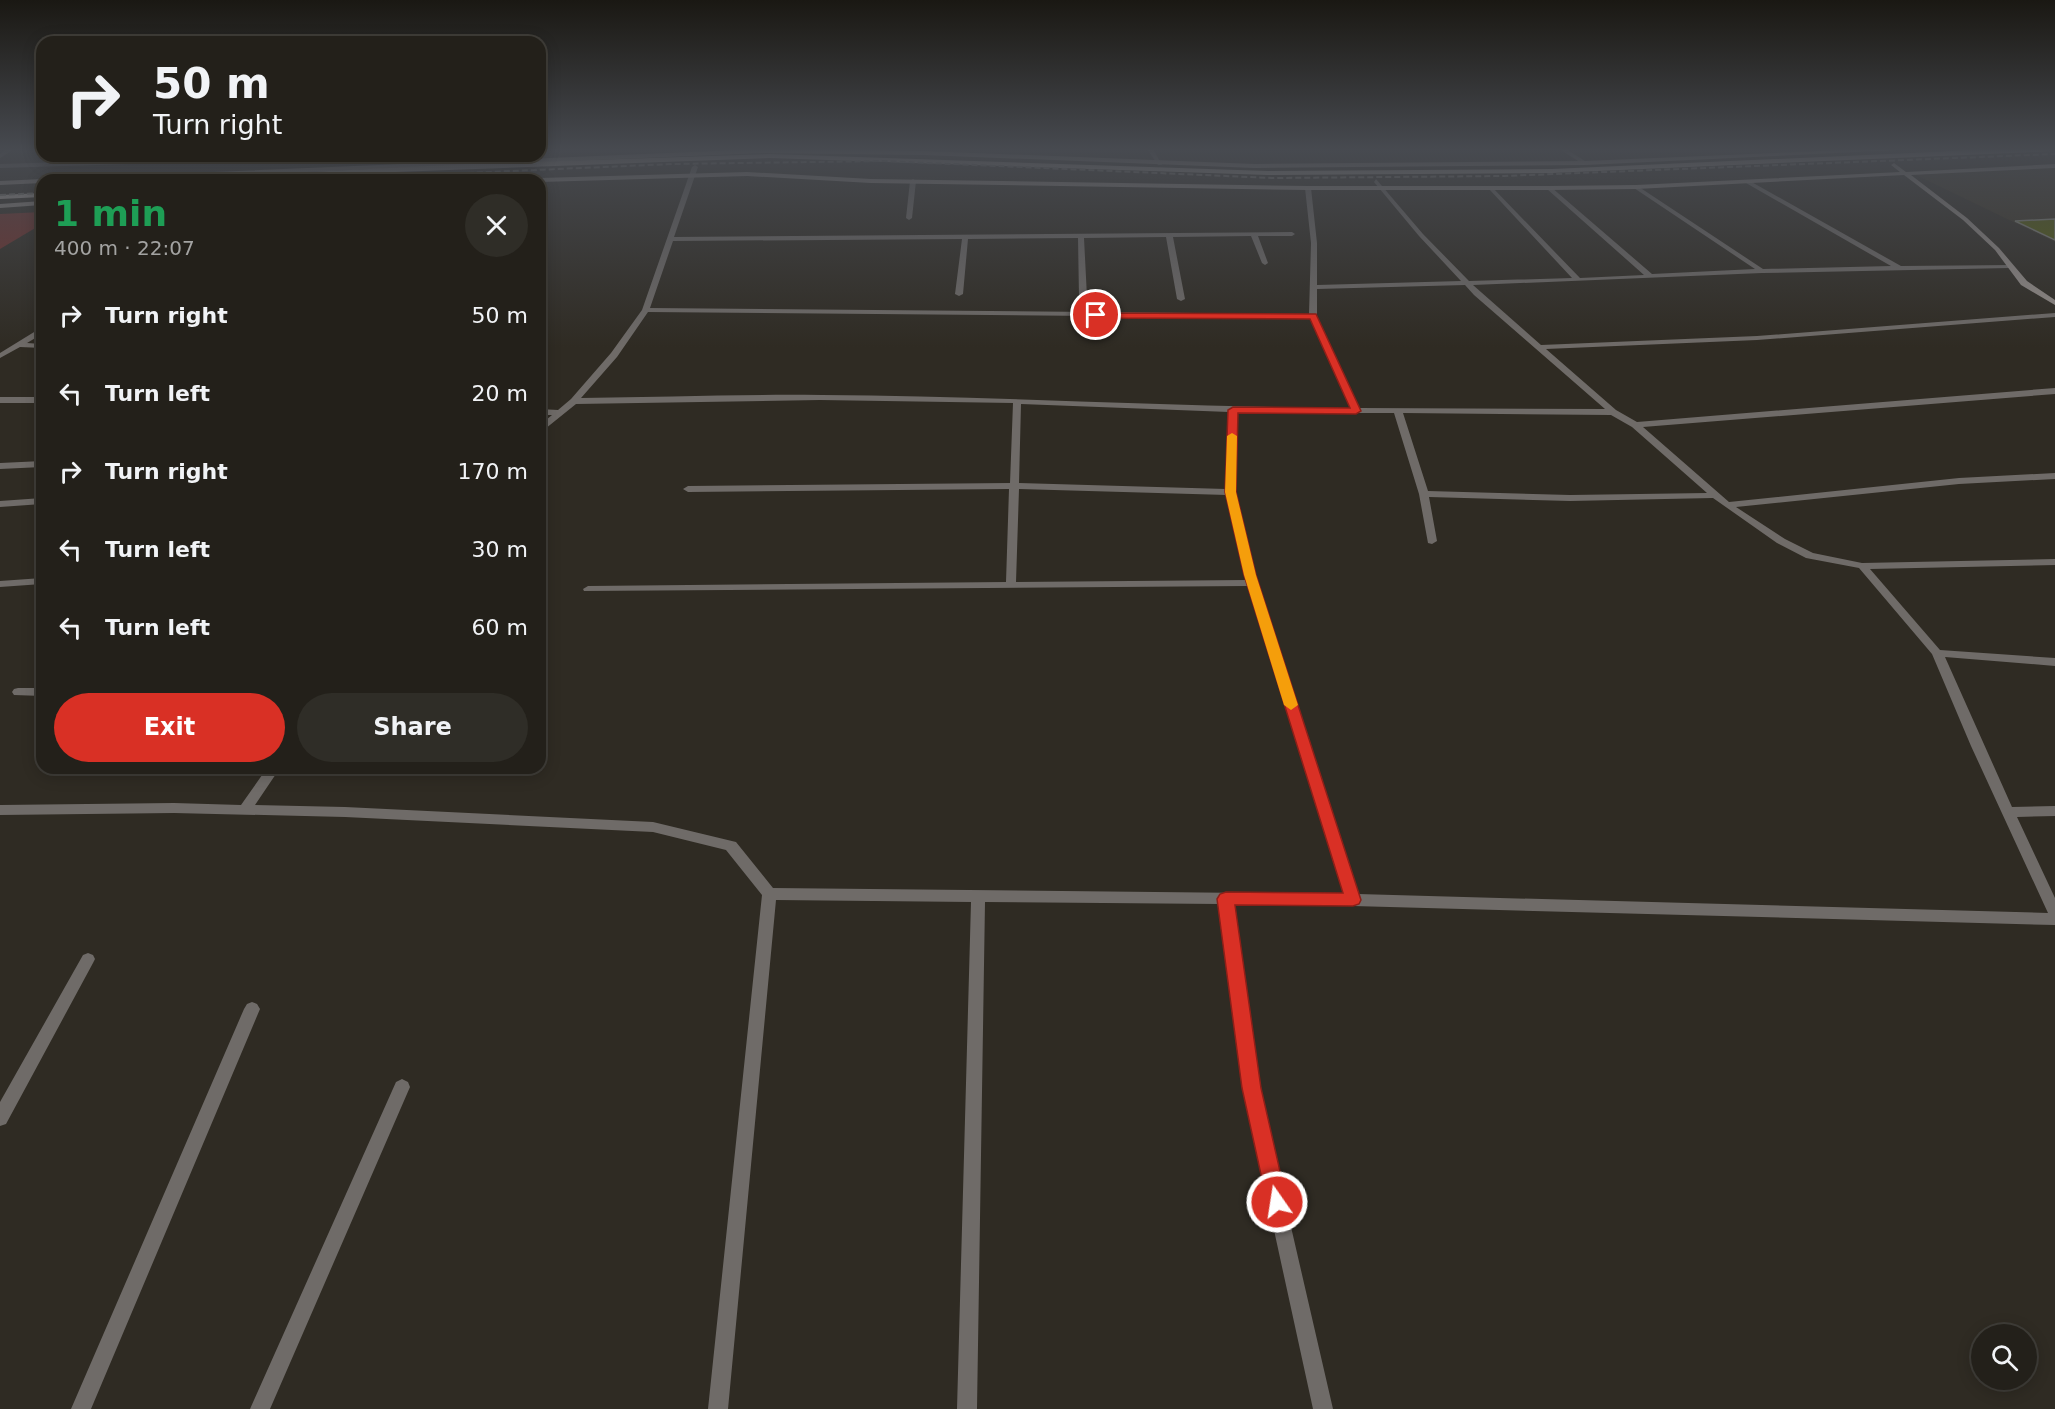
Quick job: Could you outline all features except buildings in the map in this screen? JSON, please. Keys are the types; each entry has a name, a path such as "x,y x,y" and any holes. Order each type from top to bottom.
{"street":[{"path":"546,425 574,401 614,355 646,310 678,215"},
{"path":"1311,215 1314,243 1313,316 1356,411"},
{"path":"1403,215 1467,283 1613,412 1635,425 1727,505 1781,541 1809,556 1862,567 2055,562"},
{"path":"1516,215 1578,280"},
{"path":"1580,215 1650,276"},
{"path":"1678,215 1762,271"},
{"path":"1805,215 1900,269"},
{"path":"1959,215 1997,249 2025,283 2055,303"},
{"path":"670,239 1292,234"},
{"path":"1169,235 1180,299"},
{"path":"1254,235 1265,263"},
{"path":"1081,236 1083,297"},
{"path":"960,294 965,237"},
{"path":"1314,287 1578,280 1762,271 2009,266"},
{"path":"646,310 1313,316"},
{"path":"1539,347 1757,338 2055,315"},
{"path":"0,356 36,335"},
{"path":"19,345 36,346"},
{"path":"1635,425 2055,391"},
{"path":"574,401 819,397 1017,401 1233,410 1613,412"},
{"path":"0,400 36,400"},
{"path":"1011,584 1017,401"},
{"path":"1233,410 1231,492 1252,583 1353,900"},
{"path":"1398,411 1424,494 1432,540"},
{"path":"546,412 560,412"},
{"path":"0,466 36,464"},
{"path":"1727,505 1959,481 2055,476"},
{"path":"688,489 1015,486 1231,492"},
{"path":"1424,494 1497,499 1717,495"},
{"path":"0,504 36,501"},
{"path":"1862,567 1937,653 2055,913"},
{"path":"0,584 36,581"},
{"path":"588,589 1252,583"},
{"path":"1937,653 2055,662"},
{"path":"18,692 36,692"},
{"path":"244,811 270,774"},
{"path":"0,810 174,808 393,814 653,827 731,846 769,894 718,1409"},
{"path":"2008,812 2055,811"},
{"path":"769,894 1353,900 2055,919"},
{"path":"967,1409 978,896"},
{"path":"1226,899 1251,1088 1323,1409"},
{"path":"0,1118 88,959"},
{"path":"81,1409 252,1009"},
{"path":"260,1409 402,1087"}],"shaded area":[{"path":"0,215 36,215 36,228 0,249"},
{"path":"1998,215 2055,215 2055,242"}],"slow traffic":[{"path":"1232,436 1231,492 1250,575 1291,705"}],"route":[{"path":"1096,315 1313,316 1356,411 1233,410 1231,492 1250,575 1353,900 1226,899 1251,1088 1277,1202"}]}
